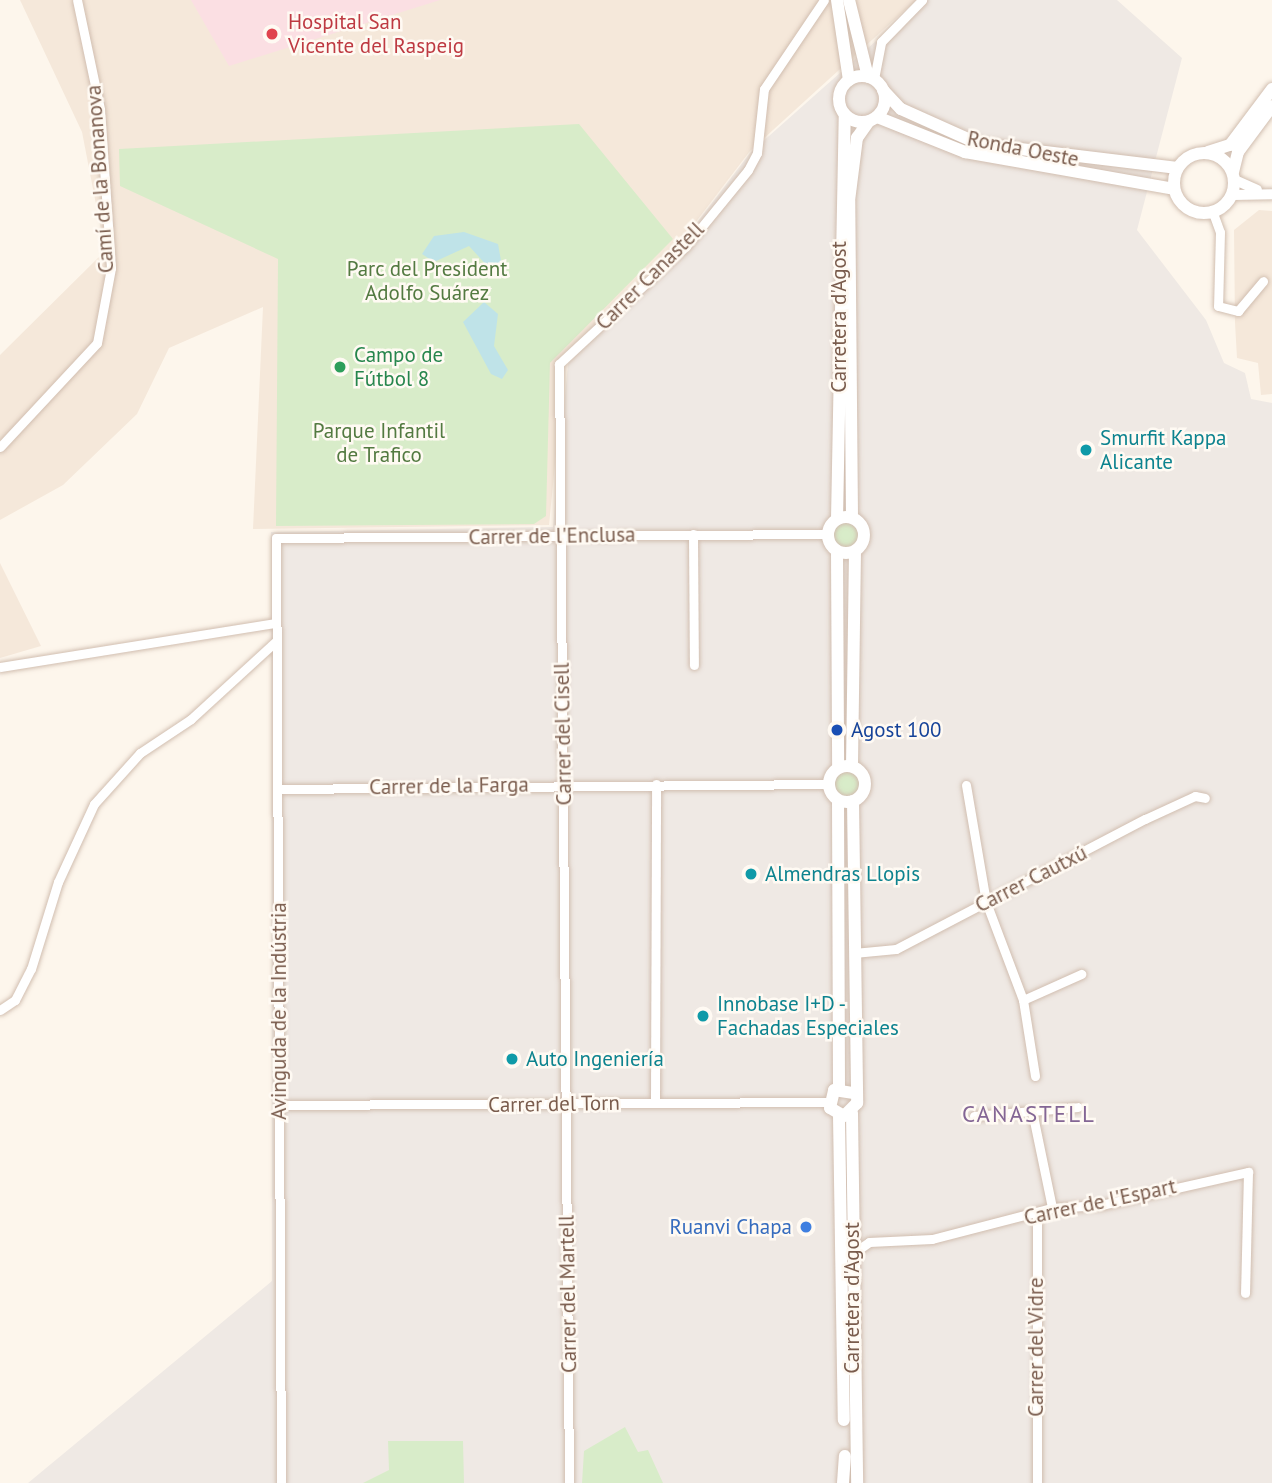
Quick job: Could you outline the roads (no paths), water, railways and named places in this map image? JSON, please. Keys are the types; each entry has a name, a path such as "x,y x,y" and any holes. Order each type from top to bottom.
{"main road":[{"path":"837,0 849,80 839,96 845,115 872,119 883,90 871,78 849,0"},
{"path":"849,80 871,78"},
{"path":"1272,89 1230,145 1195,154 1178,168 1174,189 1187,208 1213,213 1233,195 1238,152 1272,106"},
{"name":"Ronda Oeste","path":"883,90 901,109 979,144 1178,168"},
{"name":"Carretera d'Agost","path":"837,519 845,115"},
{"name":"Ronda Oeste","path":"872,119 965,152 1174,189"},
{"name":"Carretera d'Agost","path":"852,517 849,201 857,138 872,119"},
{"path":"1208,152 1234,176"},
{"path":"852,517 865,537 855,551 852,766 865,784 853,801 854,1093 846,1114 828,1102 839,1088 838,800 828,784 838,768 843,731 837,551 828,534 837,519 852,517"},
{"path":"837,551 855,551"},
{"path":"838,768 852,766"},
{"path":"838,800 853,801"},
{"path":"839,1088 854,1093"},
{"name":"Carretera d'Agost","path":"846,1114 852,1228 857,1483"},
{"name":"Carretera d'Agost","path":"843,1483 846,1114"}],"street":[{"name":"Camí de la Bonanova","path":"0,447 97,343 111,268 100,109 77,0"},
{"name":"Carrer Canastell","path":"559,364 686,246 748,170 757,153 764,89 824,0"},
{"path":"871,78 881,42 922,0"},
{"path":"1234,176 1267,193"},
{"path":"1233,195 1267,193"},
{"path":"1213,213 1220,232 1218,306 1237,311 1263,281"},
{"name":"Carrer del Cisell","path":"559,364 565,784 565,1104"},
{"path":"694,534 694,665"},
{"name":"Carrer de l'Enclusa","path":"276,538 828,534"},
{"name":"Avinguda de la Indústria","path":"276,538 274,623 279,789 281,1483"},
{"path":"0,667 274,623"},
{"path":"0,1010 15,1000 31,969 58,882 94,804 140,753 191,719 276,641"},
{"path":"655,1102 656,783"},
{"name":"Carrer de la Farga","path":"279,789 656,783 828,784"},
{"path":"966,785 986,902 1023,1000 1035,1076"},
{"name":"Carrer Cautxú","path":"853,953 896,948 1145,820 1195,796 1205,798"},
{"path":"1023,1000 1081,974"},
{"name":"Carrer del Torn","path":"279,1105 828,1102"},
{"name":"Carrer del Martell","path":"565,1104 569,1483"},
{"path":"974,1116 1078,1107"},
{"path":"1031,1111 1052,1208"},
{"name":"Carrer de l'Espart","path":"869,1242 932,1240 1052,1208 1101,1205 1248,1172 1245,1293"},
{"name":"Carrer del Vidre","path":"1037,1212 1037,1483"},
{"path":"852,1228 869,1242 852,1254"}],"water":[{"path":"464,232 498,244 502,266 490,269 469,246 434,262 422,254 434,236"},
{"path":"484,302 498,314 494,346 508,370 502,379 491,374 463,322"}],"place":[{"name":"Hospital San Vicente del Raspeig","path":"272,34"},
{"name":"Campo de Fútbol 8","path":"340,367"},
{"name":"Smurfit Kappa Alicante","path":"1086,450"},
{"name":"Agost 100","path":"837,730"},
{"name":"Almendras Llopis","path":"751,874"},
{"name":"Innobase I+D - Fachadas Especiales","path":"703,1016"},
{"name":"Auto Ingeniería","path":"512,1059"},
{"name":"Ruanvi Chapa","path":"806,1227"}],"district":[{"name":"CANASTELL","path":"1029,1114"}],"park label":[{"name":"Parc del President Adolfo Suárez","path":"427,281"},
{"name":"Parque Infantil de Trafico","path":"379,443"}]}
